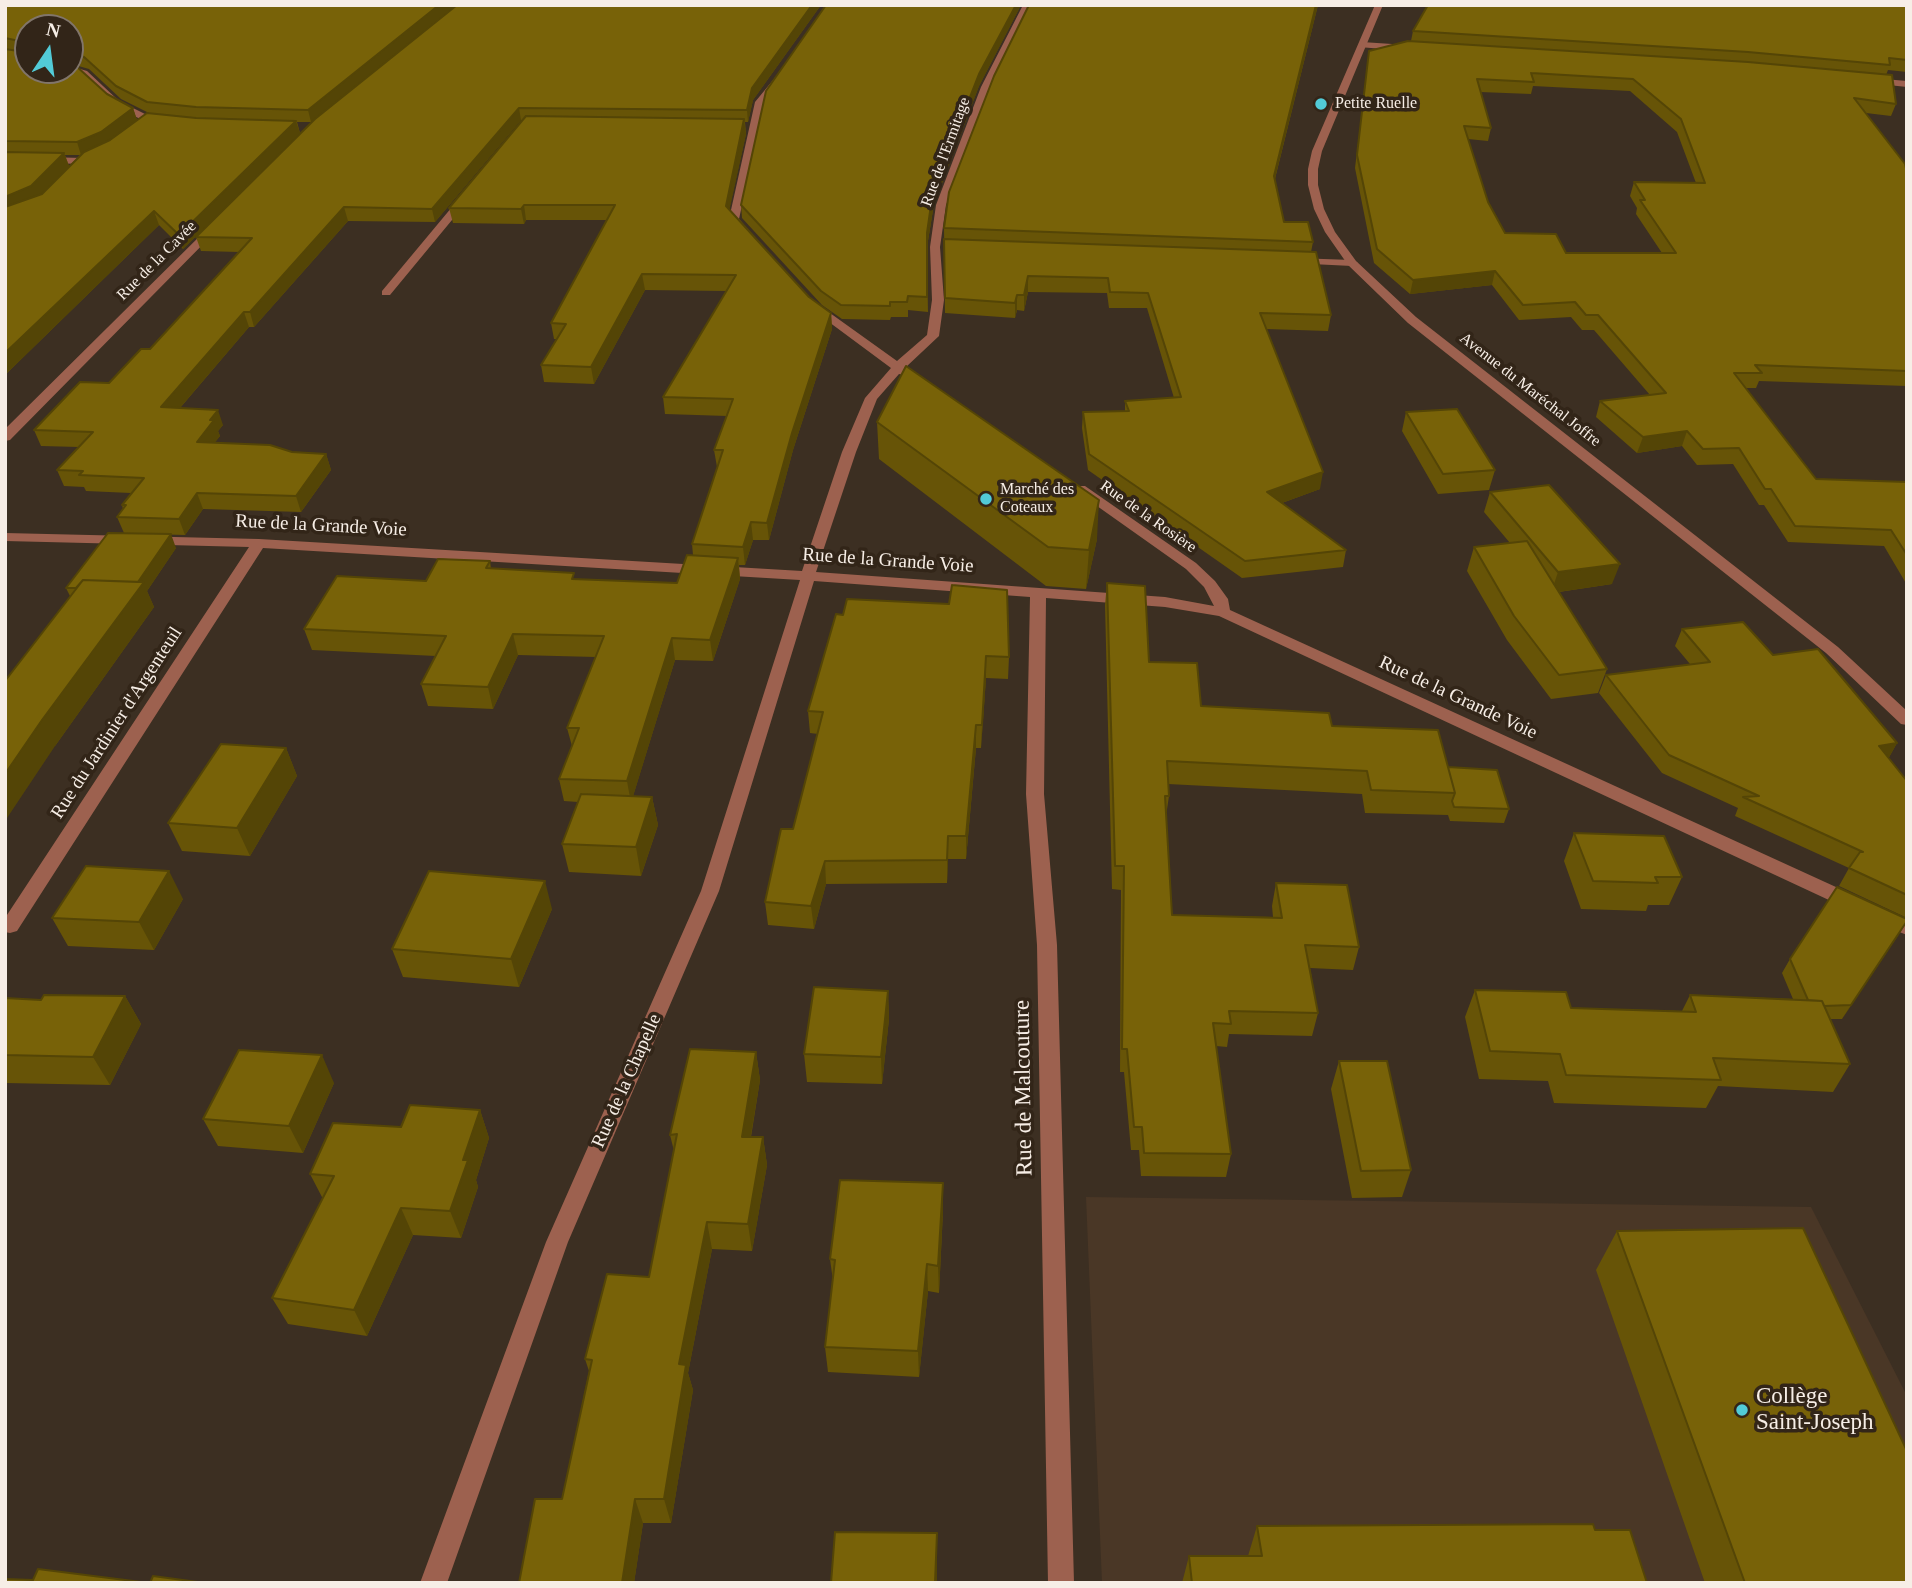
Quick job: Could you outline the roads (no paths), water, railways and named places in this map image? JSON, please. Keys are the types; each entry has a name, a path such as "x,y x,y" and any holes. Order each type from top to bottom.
{"street":[{"name":"Rue de l'Ermitage","path":"808,576 849,452 871,398 897,368 933,336 938,300 941,205 986,87 1027,5"},
{"name":"Avenue du Maréchal Joffre","path":"1379,5 1317,152 1313,169 1313,185 1319,209 1330,232 1352,263 1412,320 1832,650 1907,720"},
{"path":"1362,45 1411,48"},
{"path":"752,239 734,219 760,102 783,70"},
{"path":"84,73 116,103 145,122 174,122"},
{"path":"1866,80 1907,84"},
{"path":"739,128 754,128"},
{"path":"5,159 87,159 75,170"},
{"path":"386,293 474,187"},
{"name":"Rue de la Cavée","path":"5,437 227,216"},
{"path":"1283,260 1352,263"},
{"path":"807,299 816,309 897,368 917,379"},
{"name":"Rue de la Rosière","path":"1069,482 1191,566 1210,584 1220,599 1223,612"},
{"name":"Rue de la Grande Voie","path":"5,537 259,542 808,576 1165,602 1223,612 1907,928"},
{"name":"Rue du Jardinier d'Argenteuil","path":"10,926 259,542"},
{"name":"Rue de la Chapelle","path":"433,1583 557,1242 710,891 808,576"},
{"name":"Rue de Malcouture","path":"1038,594 1035,794 1047,945 1061,1583"}],"place":[{"name":"Petite Ruelle","path":"1321,104"},
{"name":"Marché des Coteaux","path":"986,499"},
{"name":"Collège Saint-Joseph","path":"1742,1410"}]}
